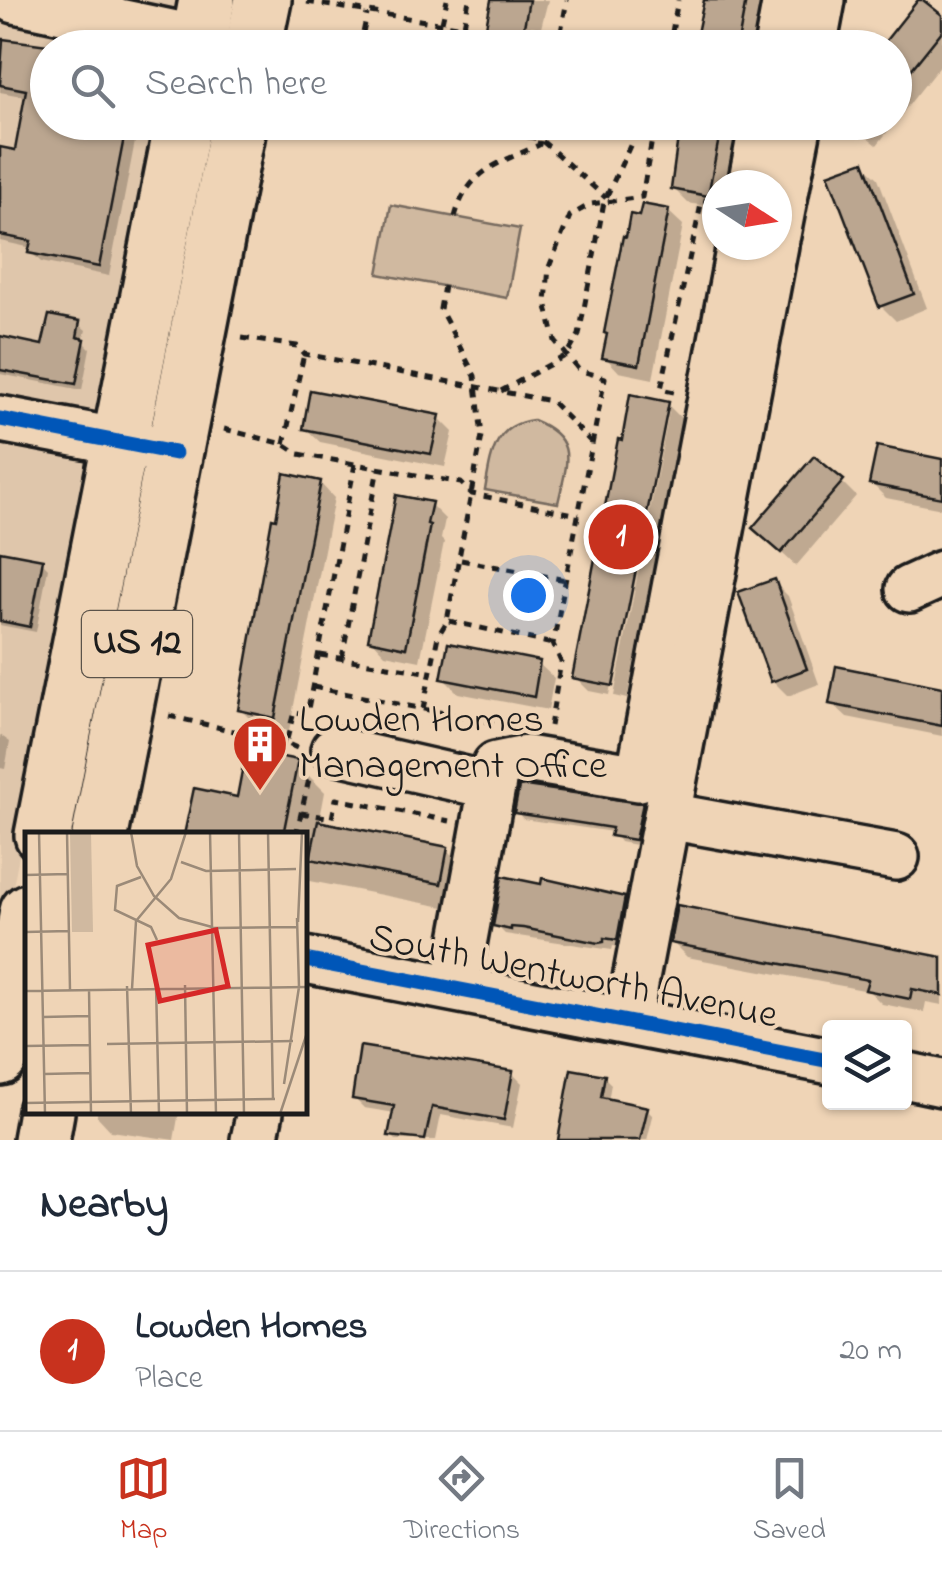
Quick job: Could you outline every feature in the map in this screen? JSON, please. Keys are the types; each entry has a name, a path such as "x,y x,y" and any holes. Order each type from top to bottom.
{"main road":[{"path":"266,30 285,1"},
{"name":"US 12","path":"44,832 179,140"},
{"name":"US 12","path":"101,832 236,140"},
{"path":"0,1056 25,925"},
{"path":"41,1140 45,1115"}],"street":[{"path":"15,0 201,29"},
{"path":"781,30 786,0"},
{"path":"816,30 822,0"},
{"path":"754,170 760,140"},
{"path":"789,170 795,140"},
{"path":"456,988 496,765 526,759 639,778 737,260"},
{"path":"628,1021 772,260"},
{"path":"0,419 175,452"},
{"path":"317,756 488,807"},
{"path":"668,816 896,857"},
{"path":"0,901 25,908"},
{"name":"South Wentworth Avenue","path":"308,961 822,1059"},
{"path":"912,1077 942,1083"},
{"path":"254,1140 259,1115"}],"path":[{"path":"442,22 447,0"},
{"path":"464,26 469,0"},
{"path":"561,30 568,0"},
{"path":"672,30 678,0"},
{"path":"285,1 485,30"},
{"path":"363,30 366,14"},
{"path":"455,217 466,186 494,166 539,145 540,140"},
{"path":"541,140 605,200"},
{"path":"501,391 567,355 579,335 605,200 633,140"},
{"path":"548,734 561,662 554,644 605,378 578,370 556,341 546,302 549,267 570,216 605,200 642,197 652,140"},
{"path":"676,392 662,389 702,200"},
{"path":"422,709 438,636 448,621 482,436 475,376 440,308 444,286"},
{"path":"242,338 297,346 304,354 551,400 593,444"},
{"path":"284,444 304,354"},
{"path":"224,430 284,444 299,454 461,483 472,494 579,515"},
{"path":"286,742 294,712 307,714 355,464"},
{"path":"342,658 378,468"},
{"path":"460,559 566,580"},
{"path":"448,621 554,644"},
{"path":"319,654 430,673"},
{"path":"312,688 500,724"},
{"path":"169,716 286,742 317,756 297,832"},
{"path":"301,813 332,818 336,799 488,807"}],"shaded area":[{"path":"7,0 186,0 180,30 30,30 30,140 159,140 0,953 0,33"},
{"path":"391,205 520,229 507,298 378,274"},
{"path":"533,420 558,435 566,453 558,503 485,490 492,454 502,435 509,428"}],"building":[{"path":"491,0 529,0 523,30 485,30"},
{"path":"704,0 746,0 740,30 698,30"},
{"path":"918,0 942,15 942,31 912,68 912,30 894,30"},
{"path":"3,39 30,43 30,140 124,140 99,267 28,253 31,241 0,235 0,147 15,150 26,90 0,85"},
{"path":"678,140 719,140 713,170 702,170 702,195 671,189"},
{"path":"864,161 914,294 879,307 828,174"},
{"path":"642,204 669,209 639,365 602,358 623,236 626,237 630,214 639,216"},
{"path":"49,315 80,321 77,337 85,339 76,384 0,370 0,336 42,345"},
{"path":"310,390 440,415 431,454 303,429"},
{"path":"630,394 669,402 613,686 572,678"},
{"path":"877,446 942,459 942,498 869,484"},
{"path":"814,456 844,480 781,553 752,528"},
{"path":"284,473 321,481 275,718 238,710 272,518 276,519"},
{"path":"396,495 432,502 406,648 368,640"},
{"path":"0,551 43,559 30,627 0,621"},
{"path":"775,579 807,669 771,682 738,592"},
{"path":"448,643 540,661 534,697 441,679"},
{"path":"836,666 942,687 942,726 829,704"},
{"name":"Lowden Homes Management Office","path":"246,750 298,760 284,832 185,832 194,788 237,797"},
{"path":"519,787 643,803 635,840 610,836 612,828 514,813"},
{"path":"318,821 448,847 441,884 310,859"},
{"path":"502,876 541,884 542,878 625,897 617,940 604,938 604,942 598,943 493,926"},
{"path":"677,905 942,957 942,995 912,989 910,999 865,990 868,980 670,943"},
{"path":"360,1046 513,1071 504,1120 432,1107 425,1140 388,1136 394,1106 352,1099"},
{"path":"571,1069 605,1075 601,1097 648,1107 640,1140 558,1140"}],"cycle path":[{"path":"0,419 175,453"},
{"path":"308,961 822,1059"}],"place":[{"name":"Lowden Homes","path":"621,537"},
{"name":"Lowden Homes Management Office","path":"260,793"}]}
